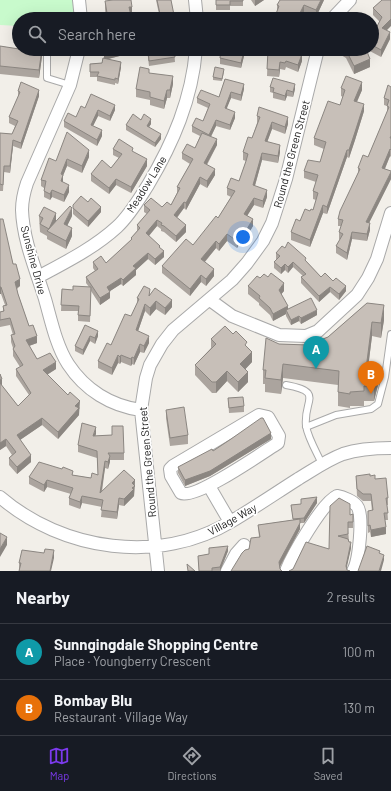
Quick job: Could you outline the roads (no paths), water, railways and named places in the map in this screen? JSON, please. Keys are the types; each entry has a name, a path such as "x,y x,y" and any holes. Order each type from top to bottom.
{"street":[{"path":"79,0 80,12"},
{"path":"195,0 196,12"},
{"path":"339,12 350,0"},
{"name":"Sunshine Drive","path":"77,56 70,85 27,183 23,198 22,210 26,233 60,349 69,365 87,386 98,396 126,408 141,410"},
{"name":"Meadow Lane","path":"38,277 96,244 118,226 137,202 169,147 184,114 196,56"},
{"name":"Round the Green Street","path":"158,571 141,410 146,378 150,366 162,344 185,319 210,300 247,263 263,241 272,223 286,179 316,56"},
{"path":"210,300 232,316 279,334 306,336 318,331 357,295 368,278 377,259 391,213"},
{"path":"259,415 268,417 279,436 278,443 209,486 192,494 184,495 181,493 171,476 170,469 259,415"},
{"name":"Village Way","path":"0,497 39,524 80,540 106,546 155,546 202,535 230,522 322,464 343,454 365,449 391,448"},
{"path":"209,486 230,522"},
{"path":"286,571 294,552 328,504 337,496 355,504 359,510 360,543 353,571"},
{"path":"227,571 236,554 244,545"}],"lane":[{"path":"47,56 47,78 70,85"},
{"path":"306,427 336,415 371,409 378,404 385,377 391,334"},
{"path":"286,385 304,389 308,393 310,398 306,427 322,464"}],"place":[{"name":"Sunngingdale Shopping Centre","path":"316,369"},
{"name":"Bombay Blu","path":"371,394"}]}
